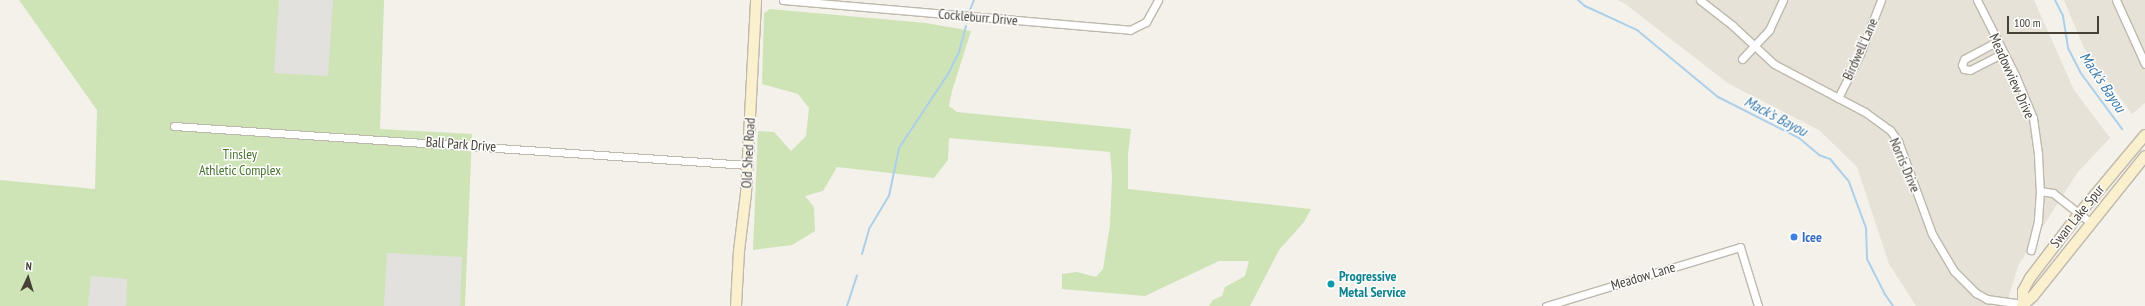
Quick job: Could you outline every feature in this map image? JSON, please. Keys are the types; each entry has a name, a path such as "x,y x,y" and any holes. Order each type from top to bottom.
{"main road":[{"name":"Old Shed Road","path":"736,306 739,251 748,165 756,0"},
{"name":"Swan Lake Spur","path":"2023,305 2023,291 2030,278 2079,214 2145,135"},
{"name":"Swan Lake Spur","path":"2023,305 2034,296 2145,156"}],"street":[{"name":"Cockleburr Drive","path":"782,0 1130,30 1146,22 1158,0"},
{"name":"Norris Drive","path":"1700,0 1732,25 1774,64 1879,120 1898,141 1932,234 1954,271 1976,293 1987,298 2023,305"},
{"path":"1742,59 1769,30 1783,0"},
{"name":"Birdwell Lane","path":"1838,98 1860,54 1881,0"},
{"name":"Meadowview Drive","path":"1977,0 2004,53 2033,118 2038,155 2040,191 2038,221 2032,250"},
{"path":"2116,0 2142,51 2145,64"},
{"path":"1998,41 1964,59 1962,65 1964,69 1970,70 2004,53"},
{"name":"Ball Park Drive","path":"174,126 748,165"},
{"path":"2040,191 2053,193 2091,223"},
{"name":"Meadow Lane","path":"1546,306 1740,247 1758,306"}],"shaded area":[{"path":"279,0 333,0 328,76 274,73"},
{"path":"1617,0 2034,0 2074,90 2110,138 2077,173 2018,266 2006,306 1916,306 1889,264 1857,167 1819,130 1729,84 1624,3"},
{"path":"2064,0 2145,0 2145,103 2132,114 2084,48"},
{"path":"387,253 462,257 460,306 384,306"},
{"path":"91,276 127,279 126,306 88,306"}],"green space":[{"name":"Tinsley Athletic Complex","path":"19,0 384,0 380,129 472,134 465,306 0,306 0,180 95,189 97,110"},
{"path":"770,9 926,23 971,31 952,91 949,106 957,112 1131,129 1128,154 1128,189 1311,209 1304,222 1279,250 1250,306 1209,306 1213,300 1222,296 1225,287 1245,276 1249,261 1219,261 1145,296 1062,289 1062,274 1077,272 1096,277 1103,269 1110,225 1112,177 1110,152 949,138 948,160 934,178 837,167 823,191 805,196 814,207 815,231 792,245 753,250 758,131 774,132 791,151 806,136 809,108 798,94 762,84 764,13"}],"waterway":[{"path":"970,10 974,0"},
{"name":"Mack's Bayou","path":"1578,0 1585,6 1637,30 1718,97 1799,138 1819,155 1830,159 1849,182 1866,228 1867,259 1884,293 1893,306"},
{"name":"Mack's Bayou","path":"2055,0 2063,16 2068,48 2080,72 2122,129"},
{"path":"862,254 869,229 889,196 899,148 948,74 959,52 966,26"},
{"path":"847,306 857,276"}],"place":[{"name":"Icee","path":"1794,237"},
{"name":"Progressive Metal Service","path":"1331,284"}]}
